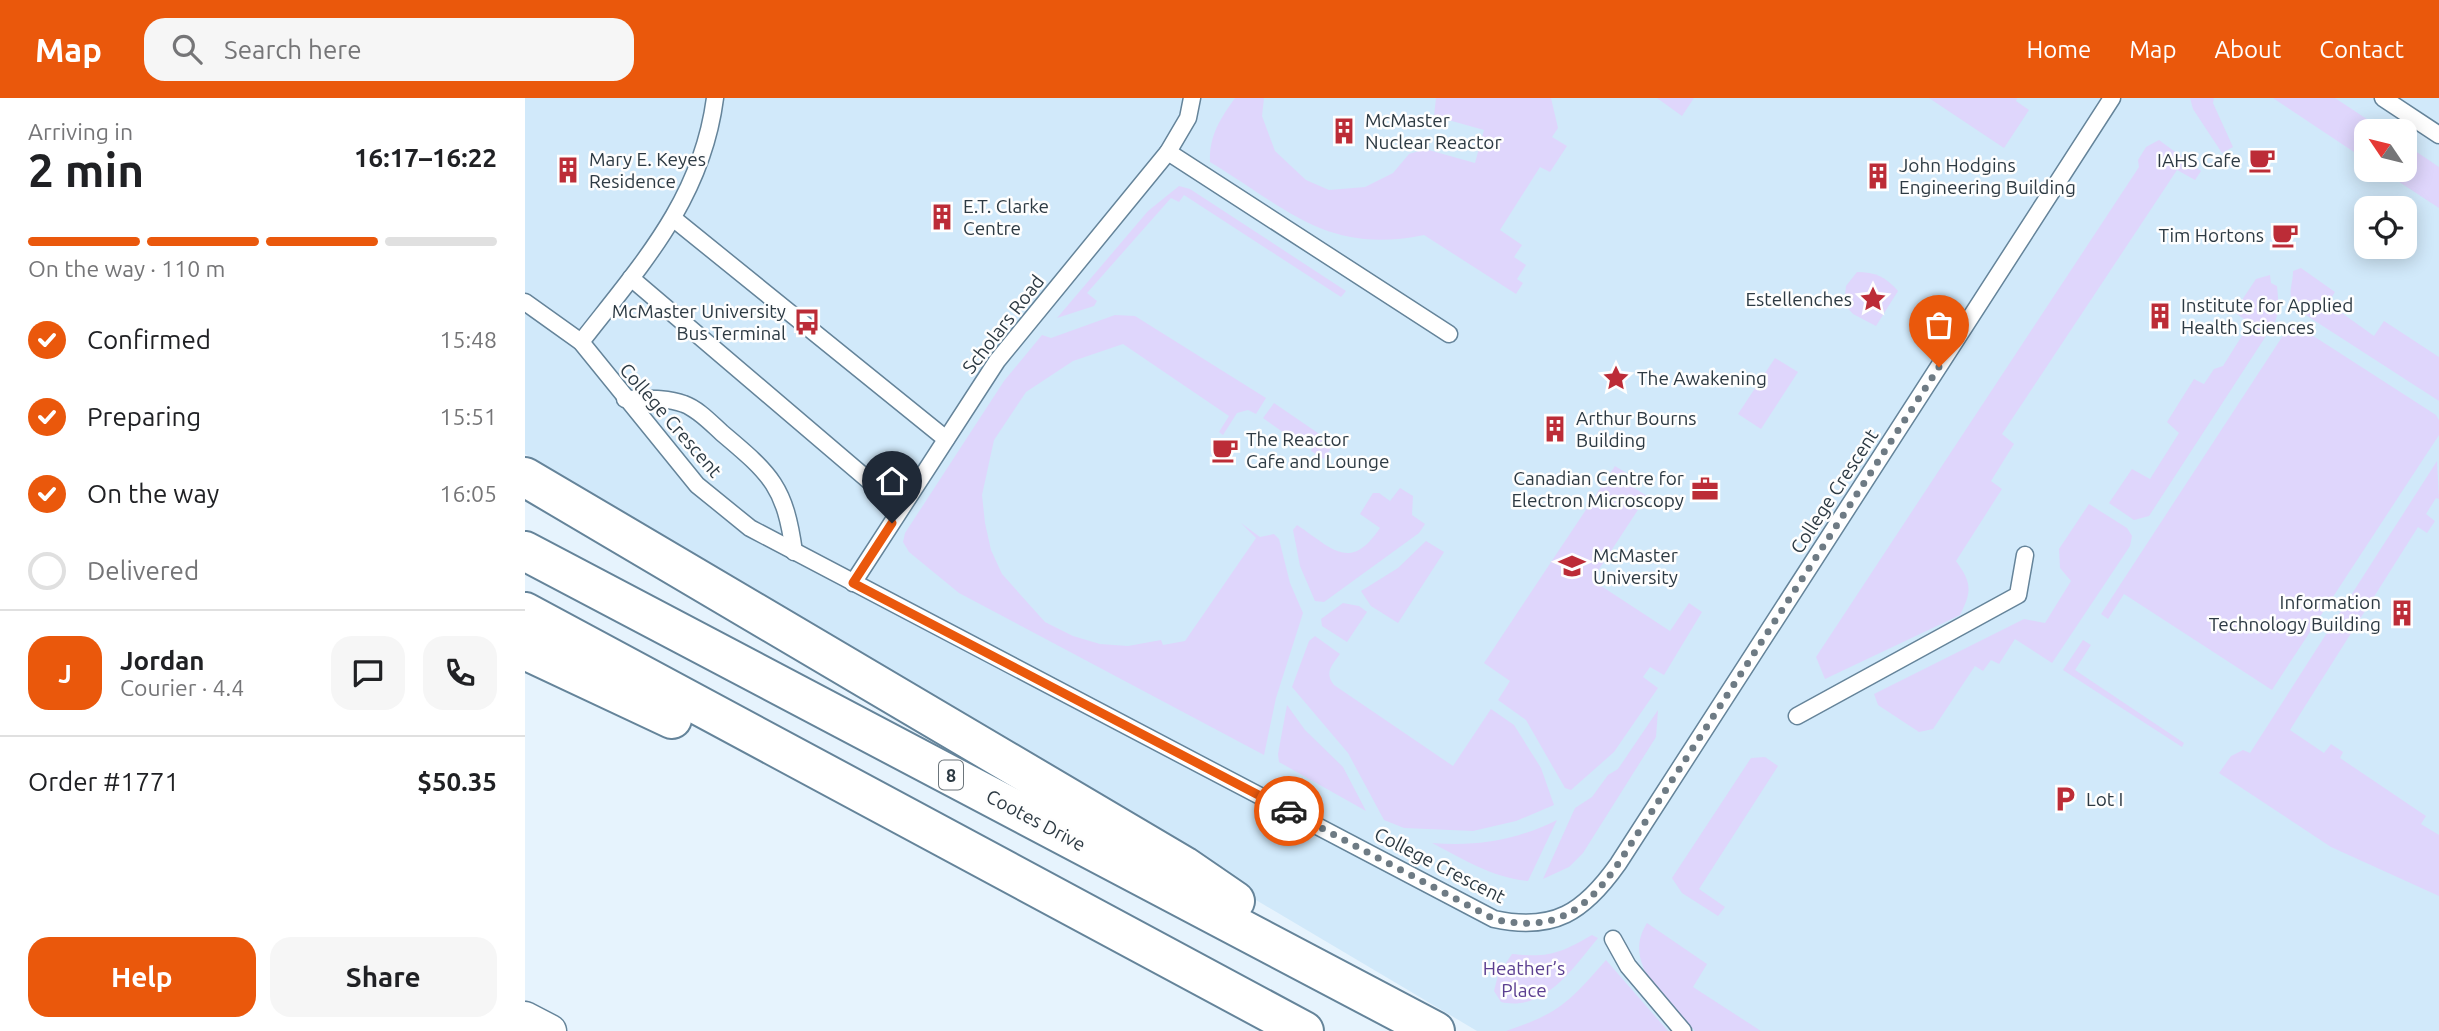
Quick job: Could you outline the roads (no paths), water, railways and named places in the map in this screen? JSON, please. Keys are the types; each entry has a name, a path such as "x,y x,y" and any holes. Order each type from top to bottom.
{"main road":[{"path":"525,477 1184,866 1378,1000"},
{"name":"Cootes Drive","path":"525,551 1434,1031"},
{"path":"525,612 1304,1031"},
{"path":"525,650 1064,903"}],"street":[{"path":"525,1018 549,1031"}],"lane":[{"path":"581,342 674,219 710,136 715,98"},
{"name":"Scholars Road","path":"853,583 1013,340 1168,152 1188,118 1192,98"},
{"name":"College Crescent","path":"525,302 581,342 697,485 750,528 1494,919 1546,924 1581,908 1602,888 2112,98"},
{"path":"2382,98 2439,135"},
{"path":"1168,152 1449,334"},
{"path":"674,219 946,439"},
{"path":"631,278 901,508"},
{"path":"625,398 664,399 684,404 759,464 780,491 790,521 795,552"},
{"path":"1797,716 2018,595 2025,555"},
{"path":"1613,939 1628,965 1683,1031"}],"place":[{"name":"McMaster Nuclear Reactor","path":"1344,131"},
{"name":"IAHS Cafe","path":"2262,160"},
{"name":"Mary E. Keyes Residence","path":"568,170"},
{"name":"John Hodgins Engineering Building","path":"1878,176"},
{"name":"E.T. Clarke Centre","path":"942,217"},
{"name":"Tim Hortons","path":"2285,235"},
{"name":"Estellenches","path":"1873,299"},
{"name":"Institute for Applied Health Sciences","path":"2160,316"},
{"name":"McMaster University Bus Terminal","path":"807,322"},
{"name":"The Awakening","path":"1616,378"},
{"name":"Arthur Bourns Building","path":"1555,429"},
{"name":"The Reactor Cafe and Lounge","path":"1225,450"},
{"name":"Canadian Centre for Electron Microscopy","path":"1705,489"},
{"name":"McMaster University","path":"1572,566"},
{"name":"Information Technology Building","path":"2402,613"},
{"name":"Lot I","path":"2065,799"}],"park label":[{"name":"Heather’s Place","path":"1524,979"}]}
